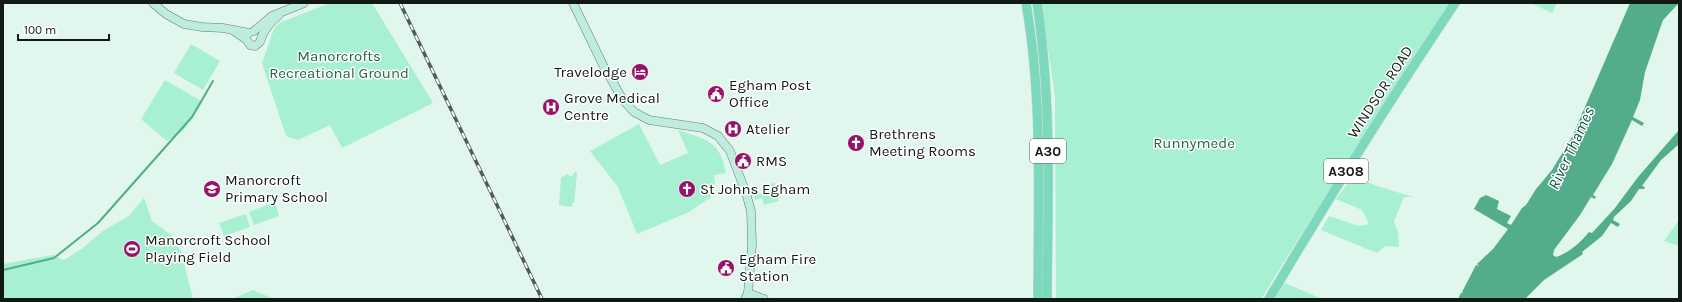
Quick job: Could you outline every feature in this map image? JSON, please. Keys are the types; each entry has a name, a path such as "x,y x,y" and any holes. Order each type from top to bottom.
{"main road":[{"path":"153,3 166,14 184,24 231,29 250,35 258,33 261,37"},
{"path":"279,15 268,25 261,37 260,42 255,46 250,45 250,35 266,21 304,3"},
{"path":"573,3 603,65 629,108 643,118 649,120 697,126 718,136 730,151 746,193 751,211 752,245 746,296 764,299"},
{"path":"577,3 627,98 638,111 654,120"},
{"name":"A30","path":"1026,3 1034,62 1037,106 1038,299"},
{"name":"A30","path":"1037,3 1044,60 1047,108 1047,299"},
{"name":"WINDSOR ROAD","path":"1269,299 1293,257 1367,138 1454,3"}],"green space":[{"name":"Manorcrofts Recreational Ground","path":"330,3 372,3 433,103 342,148 330,125 298,140 286,136 262,63 274,29 279,23"},
{"name":"Runnymede","path":"1041,3 1449,3 1366,131 1261,299 1056,299 1055,96"},
{"path":"1531,3 1557,3 1552,13"},
{"path":"191,44 220,61 203,90 174,73"},
{"path":"165,80 203,102 183,131 167,141 141,119"},
{"path":"639,124 660,165 688,153 678,130 704,139 716,148 720,154 726,173 714,175 715,183 710,194 711,197 689,212 637,234 618,187 590,151"},
{"path":"575,172 577,173 574,203 572,203 572,207 559,205 561,178 567,174 571,177"},
{"path":"1354,175 1374,185 1413,197 1404,197 1394,221 1398,232 1399,247 1385,246 1377,253 1321,230 1329,216 1359,226 1369,224 1362,210 1336,199"},
{"path":"775,183 779,201 764,205 762,198 755,200 754,196 764,193 763,190 770,188 769,184"},
{"name":"Manorcroft School Playing Field","path":"144,198 152,221 171,235 181,251 193,299 3,299 3,264 53,255 64,260 83,248 104,230 129,216"},
{"path":"275,202 279,216 254,225 249,212"},
{"path":"246,214 250,227 224,236 219,223"},
{"path":"1679,220 1679,246 1664,241"},
{"path":"1285,283 1322,299 1275,299"},
{"path":"253,290 274,299 232,299"}],"water":[{"name":"River Thames","path":"1630,3 1679,3 1663,20 1645,72 1640,100 1633,117 1644,123 1642,126 1632,120 1612,164 1593,195 1596,197 1595,199 1591,197 1580,215 1554,250 1553,255 1556,257 1566,253 1589,232 1592,233 1615,208 1638,177 1679,130 1679,144 1661,160 1642,186 1645,187 1644,189 1639,189 1631,201 1614,217 1613,220 1620,224 1618,227 1611,223 1602,236 1582,252 1583,254 1544,280 1525,299 1458,299 1461,293 1463,293 1462,292 1476,265 1479,266 1477,264 1493,249 1508,229 1474,209 1480,198 1486,195 1499,201 1497,209 1511,216 1507,223 1511,225 1536,189 1552,170 1572,137"}],"waterway":[{"path":"3,270 54,258 98,223 192,117 213,81"}],"railway":[{"path":"400,3 542,299"}],"place":[{"name":"Travelodge","path":"640,72"},
{"name":"Egham Post Office","path":"716,94"},
{"name":"Grove Medical Centre","path":"551,107"},
{"name":"Atelier","path":"733,129"},
{"name":"Brethrens Meeting Rooms","path":"856,143"},
{"name":"RMS","path":"743,161"},
{"name":"Manorcroft Primary School","path":"212,189"},
{"name":"St Johns Egham","path":"687,189"},
{"name":"Manorcroft School Playing Field","path":"132,249"},
{"name":"Egham Fire Station","path":"726,268"}]}
